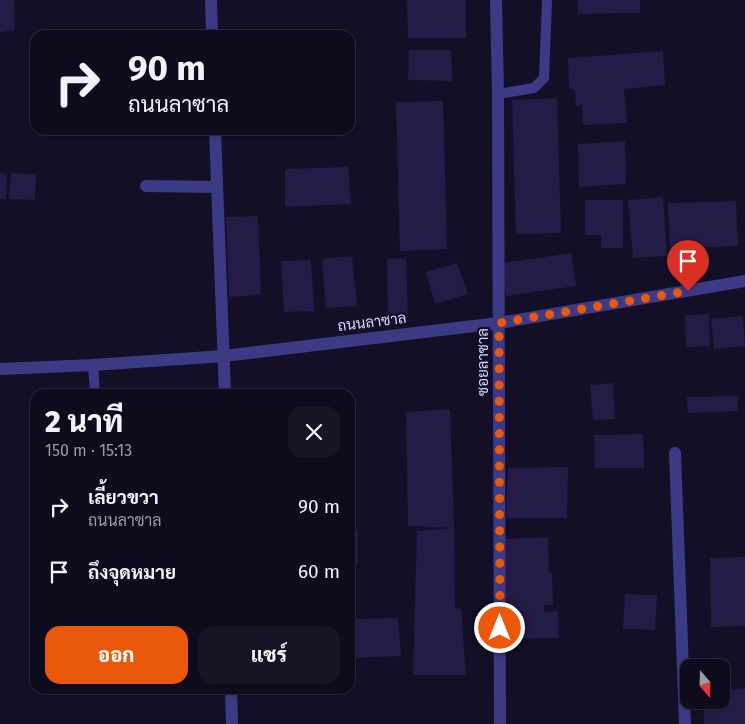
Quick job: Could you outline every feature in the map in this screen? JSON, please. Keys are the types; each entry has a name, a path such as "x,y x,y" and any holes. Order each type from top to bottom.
{"street":[{"path":"211,0 212,30"},
{"name":"ซอยลาซาล","path":"496,0 500,724"},
{"path":"214,135 225,389"},
{"path":"146,186 217,187"},
{"name":"ถนนลาซาล","path":"0,369 224,356 499,323 745,281"},
{"path":"675,453 685,724"},
{"path":"232,694 232,724"}],"lane":[{"path":"498,94 534,88 544,78 547,0"},
{"path":"92,365 94,389"}],"building":[{"path":"0,0 14,0 15,30 0,32"},
{"path":"407,0 466,0 466,38 408,38"},
{"path":"578,0 640,0 640,13 578,14"},
{"path":"409,50 451,50 452,81 408,80"},
{"path":"663,51 665,85 624,89 627,123 583,125 582,105 576,106 575,90 569,88 568,58"},
{"path":"355,90 356,90 355,118"},
{"path":"557,98 561,233 516,234 512,100"},
{"path":"443,101 447,249 400,251 396,102"},
{"path":"625,141 626,184 579,187 578,144"},
{"path":"348,167 351,204 285,207 285,169"},
{"path":"0,173 7,174 6,199 0,199"},
{"path":"11,173 36,174 35,200 9,199"},
{"path":"663,197 667,256 633,258 628,200"},
{"path":"585,200 623,200 623,248 601,248 601,235 585,235"},
{"path":"736,201 738,246 670,249 668,203"},
{"path":"258,216 261,295 229,297 226,217"},
{"path":"571,253 576,286 506,296 502,263"},
{"path":"352,256 357,306 326,308 322,259"},
{"path":"406,258 408,315 388,315 387,259"},
{"path":"311,260 314,311 284,312 281,261"},
{"path":"457,263 468,294 435,304 426,272"},
{"path":"709,314 710,346 686,347 685,315"},
{"path":"743,316 745,346 714,349 711,319"},
{"path":"613,383 615,419 593,420 590,385"},
{"path":"738,396 738,411 688,413 687,397"},
{"path":"450,409 454,528 408,526 406,412"},
{"path":"643,434 644,468 595,468 594,435"},
{"path":"568,467 567,518 506,518 508,468"},
{"path":"454,528 455,608 461,609 466,675 413,675 417,531"},
{"path":"355,530 358,530 358,564 355,564"},
{"path":"548,537 549,573 552,573 553,605 544,605 544,612 558,611 559,638 505,639 503,539"},
{"path":"745,557 745,626 711,627 710,558"},
{"path":"625,594 657,595 655,630 623,629"},
{"path":"398,618 401,656 355,658 355,619"},
{"path":"745,688 745,724 704,724 703,709 730,709 730,690"}],"route":[{"path":"500,628 499,323 688,291"}]}
